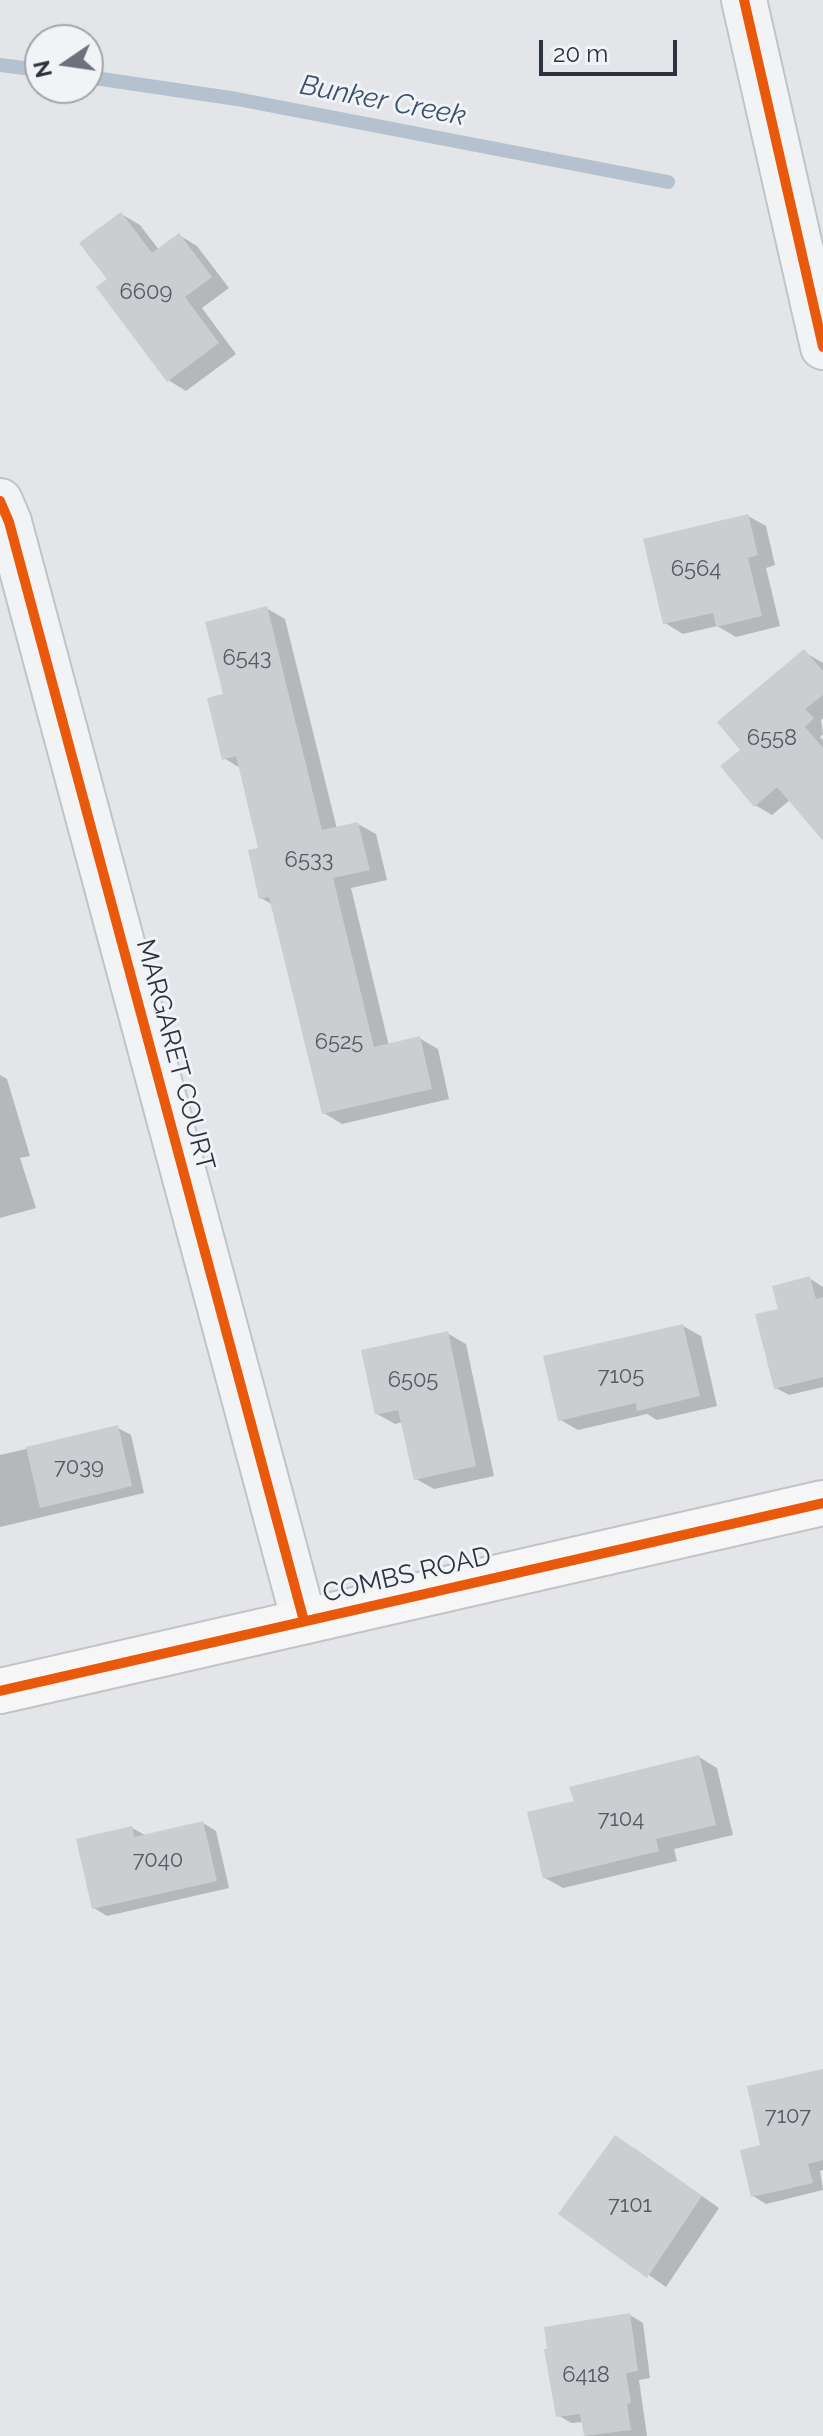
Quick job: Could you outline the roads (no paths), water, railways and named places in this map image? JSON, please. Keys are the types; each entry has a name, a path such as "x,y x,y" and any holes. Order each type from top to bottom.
{"street":[{"path":"744,0 823,347"},
{"name":"MARGARET COURT","path":"0,501 9,522 304,1621"},
{"name":"COMBS ROAD","path":"0,1691 823,1503"}],"waterway":[{"name":"Bunker Creek","path":"0,65 24,68"},
{"name":"Bunker Creek","path":"104,79 237,99 668,182"}]}
